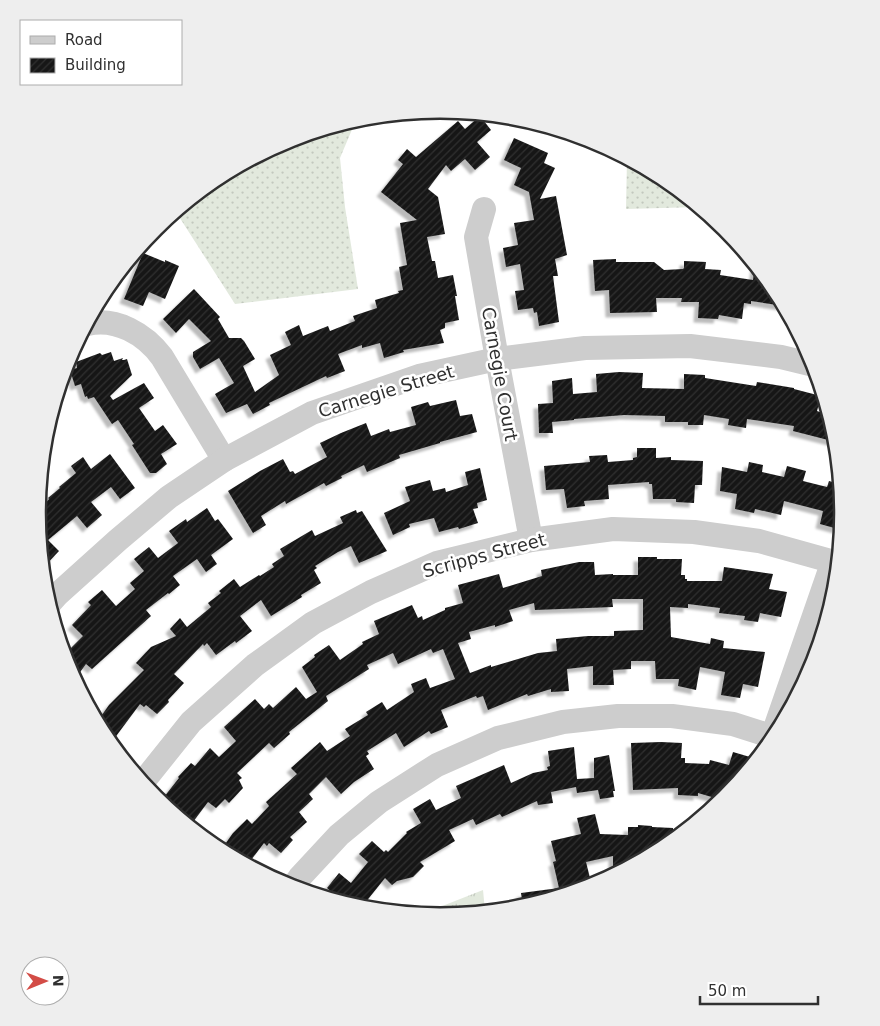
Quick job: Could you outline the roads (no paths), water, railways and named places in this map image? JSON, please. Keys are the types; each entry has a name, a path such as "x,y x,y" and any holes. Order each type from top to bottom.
{"street":[{"name":"Carnegie Court","path":"484,209 476,237 530,540"},
{"path":"95,323 109,323 120,326 139,334 155,348 162,356 224,460"},
{"name":"Carnegie Street","path":"56,597 169,497 224,460 312,414 419,376 497,359 585,348 690,346 781,357 804,363"},
{"name":"Scripps Street","path":"147,776 191,722 255,665 313,623 371,592 437,564 530,540 613,529 694,532 759,540 830,561"},
{"path":"786,701 827,585"},
{"path":"298,880 339,835 379,802 437,765 498,738 563,722 618,716 672,716 733,724 765,734"}]}
